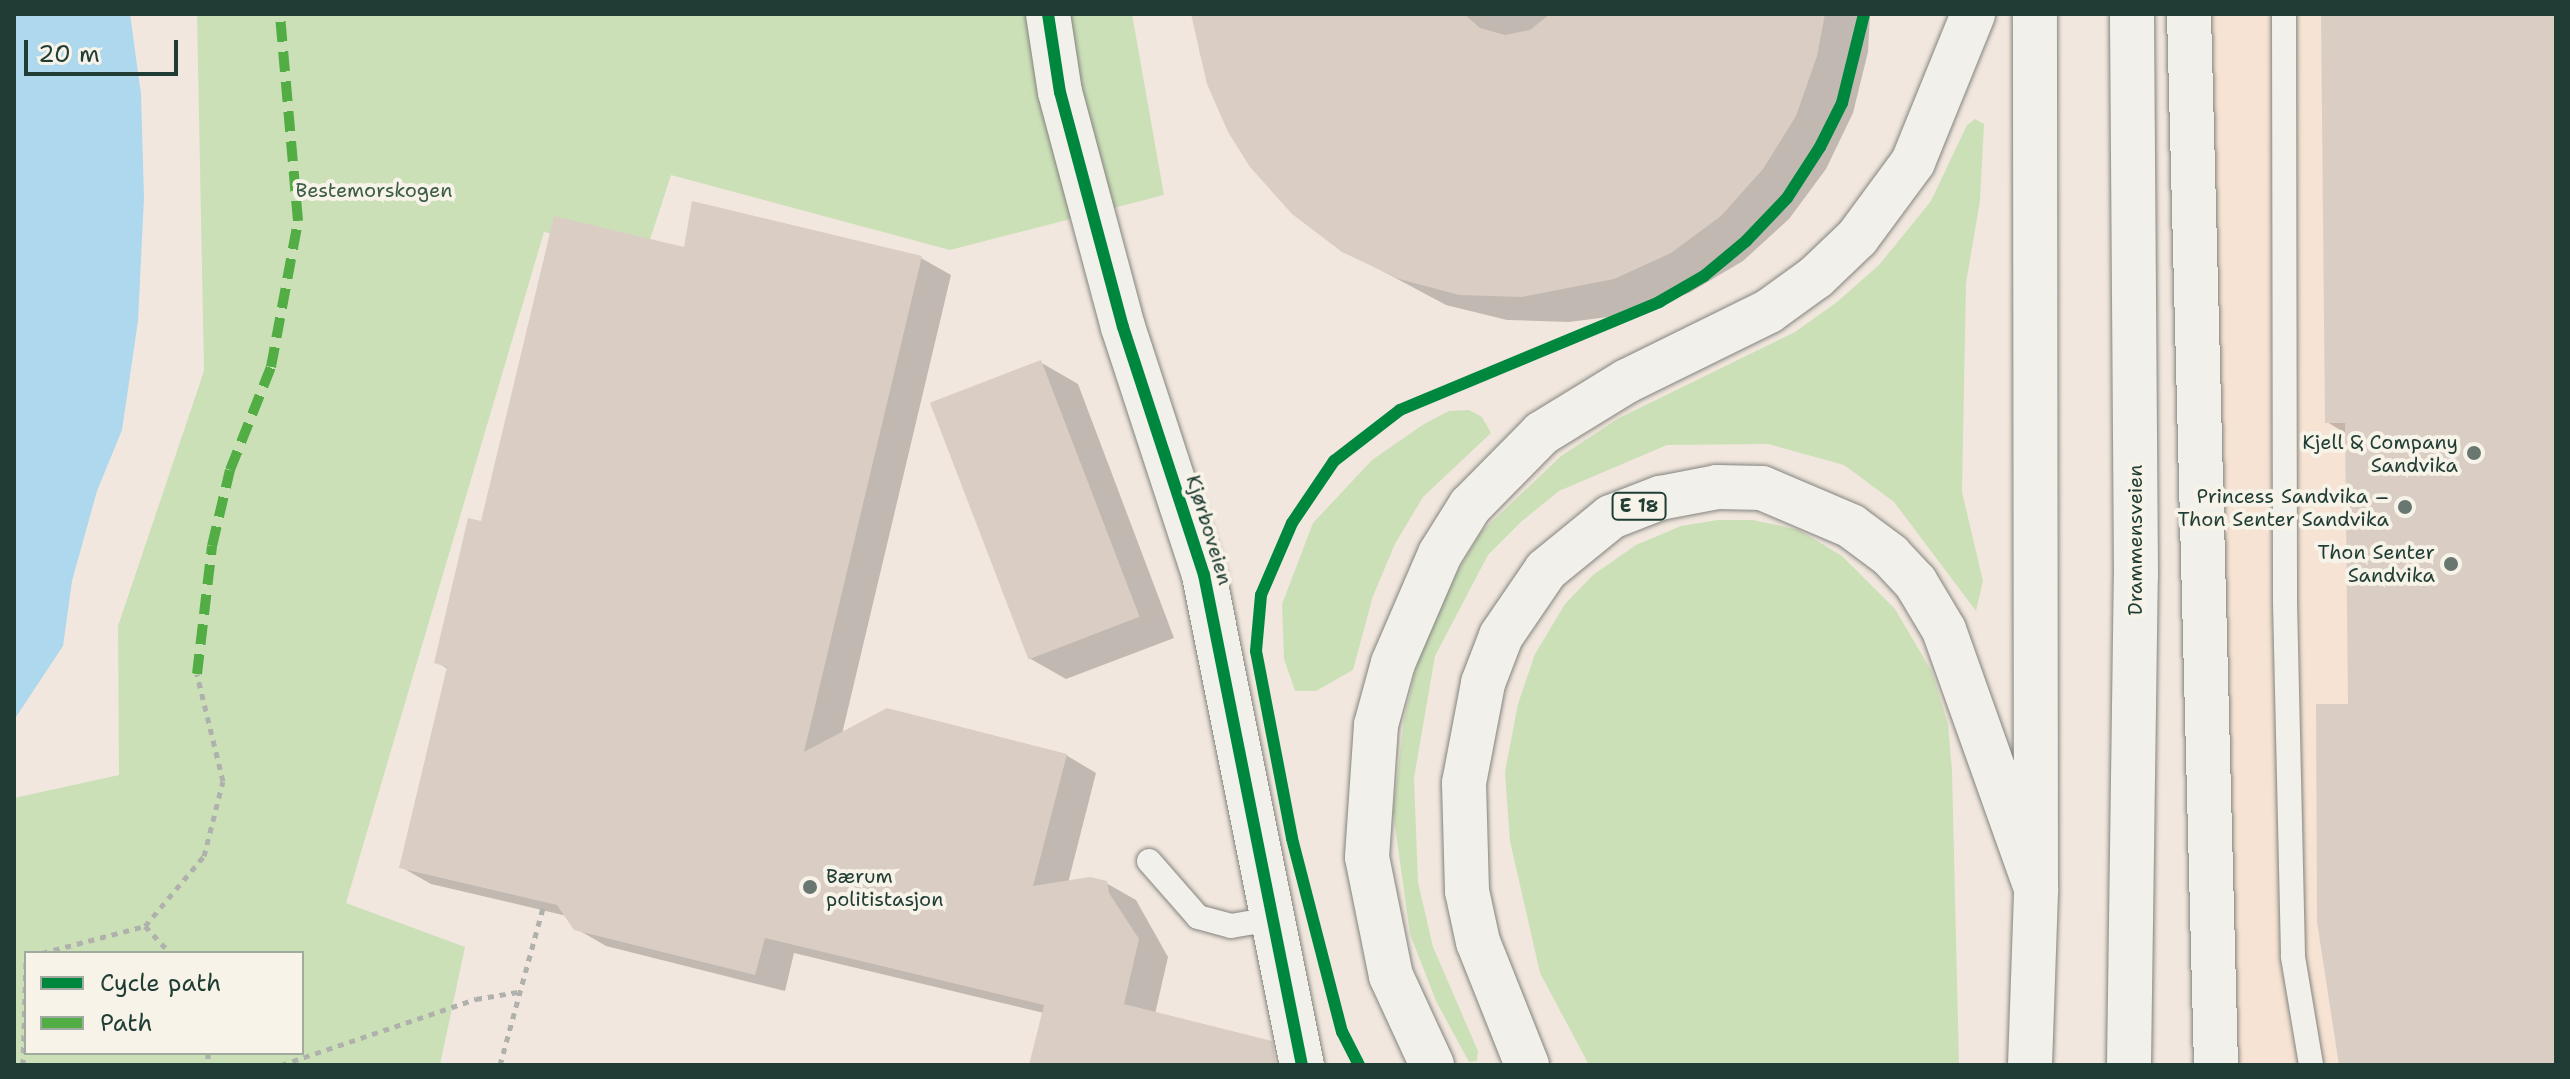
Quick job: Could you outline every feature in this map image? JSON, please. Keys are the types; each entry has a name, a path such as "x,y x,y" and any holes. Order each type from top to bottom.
{"main road":[{"name":"Kjørboveien","path":"1048,14 1060,92 1123,327 1204,575 1302,1065"},
{"name":"Drammensveien","path":"2129,1065 2136,576 2132,14"},
{"path":"2189,14 2197,204 2207,833 2216,1065"},
{"name":"E 18","path":"2030,1065 2036,889 2035,21"},
{"path":"1432,1065 1391,976 1367,857 1376,725 1393,663 1440,554 1470,506 1542,433 1627,381 1769,311 1816,277 1857,238 1913,162 1969,25"},
{"name":"E 18","path":"1521,1047 1478,942 1462,842 1464,783 1483,683 1501,636 1546,570 1611,517 1660,498 1717,487 1762,488 1838,519 1890,555 1916,583 1944,630 2036,889"},
{"path":"2216,1011 2233,1065"},
{"path":"1521,1047 1547,1065"}],"lane":[{"path":"2284,14 2285,602 2293,957 2311,1065"},
{"path":"1149,861 1198,917 1231,926 1272,919"}],"path":[{"path":"50,951 145,926 204,856 223,781 197,674"},
{"path":"500,1065 543,908"},
{"path":"145,926 168,951"},
{"path":"281,1065 476,999 518,992"},
{"path":"23,1065 24,1029"}],"shaded area":[{"name":"Thon Senter Sandvika","path":"2205,14 2556,14 2556,1065 2205,1065"}],"green space":[{"name":"Bestemorskogen","path":"197,14 1132,14 1164,195 950,250 671,175 645,255 544,232 346,903 465,947 440,1065 14,1065 14,798 119,775 118,626 204,371"},
{"path":"1975,119 1984,124 1980,201 1966,283 1962,492 1983,581 1976,611 1894,502 1844,465 1768,444 1667,445 1559,491 1522,521 1488,555 1435,656 1414,778 1418,882 1433,947 1478,1051 1477,1061 1469,1062 1436,1001 1410,934 1393,812 1404,719 1420,652 1449,586 1481,532 1561,456 1619,418 1795,332 1837,302 1879,265 1931,201 1967,125"},
{"path":"1469,410 1482,417 1491,433 1423,497 1395,544 1373,596 1353,670 1316,691 1295,691 1284,659 1282,604 1313,523 1372,460 1424,424 1449,411"},
{"path":"1718,520 1753,520 1799,530 1842,556 1895,609 1932,672 1948,724 1952,770 1959,1065 1589,1065 1540,973 1510,841 1505,772 1518,704 1535,654 1565,604 1593,575 1636,545 1681,526"}],"water":[{"path":"14,14 130,14 141,94 144,198 138,321 122,430 97,491 72,581 63,646 14,720"}],"building":[{"path":"1191,14 1464,14 1480,28 1505,35 1530,30 1550,14 1825,14 1817,56 1796,116 1763,169 1721,216 1671,253 1614,279 1522,297 1459,295 1399,279 1342,252 1292,214 1250,167 1228,132 1207,84"},
{"name":"Thon Senter Sandvika","path":"2321,14 2556,14 2556,1065 2339,1065 2317,922 2316,704 2348,704 2345,423 2325,423"},
{"path":"692,201 922,256 804,752 887,708 1067,754 1033,886 1090,877 1107,881 1109,893 1139,939 1124,1004 1272,1041 1276,1065 1029,1065 1044,1005 765,938 755,975 574,930 557,905 399,868 447,667 434,663 468,518 481,521 554,216 684,247"},
{"path":"1041,360 1140,617 1028,659 930,403"}],"marked path":[{"path":"197,674 212,546 230,470 271,367 298,221 280,14"}],"cycle path":[{"path":"1048,14 1060,92 1123,327 1204,575 1302,1065"},
{"path":"1359,1065 1342,1032 1292,838 1256,651 1261,595 1292,523 1334,461 1400,410 1659,302 1704,276 1746,241 1787,198 1820,147 1842,103 1864,14"}],"place":[{"name":"Kjell & Company Sandvika","path":"2474,453"},
{"name":"Princess Sandvika – Thon Senter Sandvika","path":"2405,507"},
{"name":"Thon Senter Sandvika","path":"2451,564"},
{"name":"Bærum politistasjon","path":"810,887"}]}
